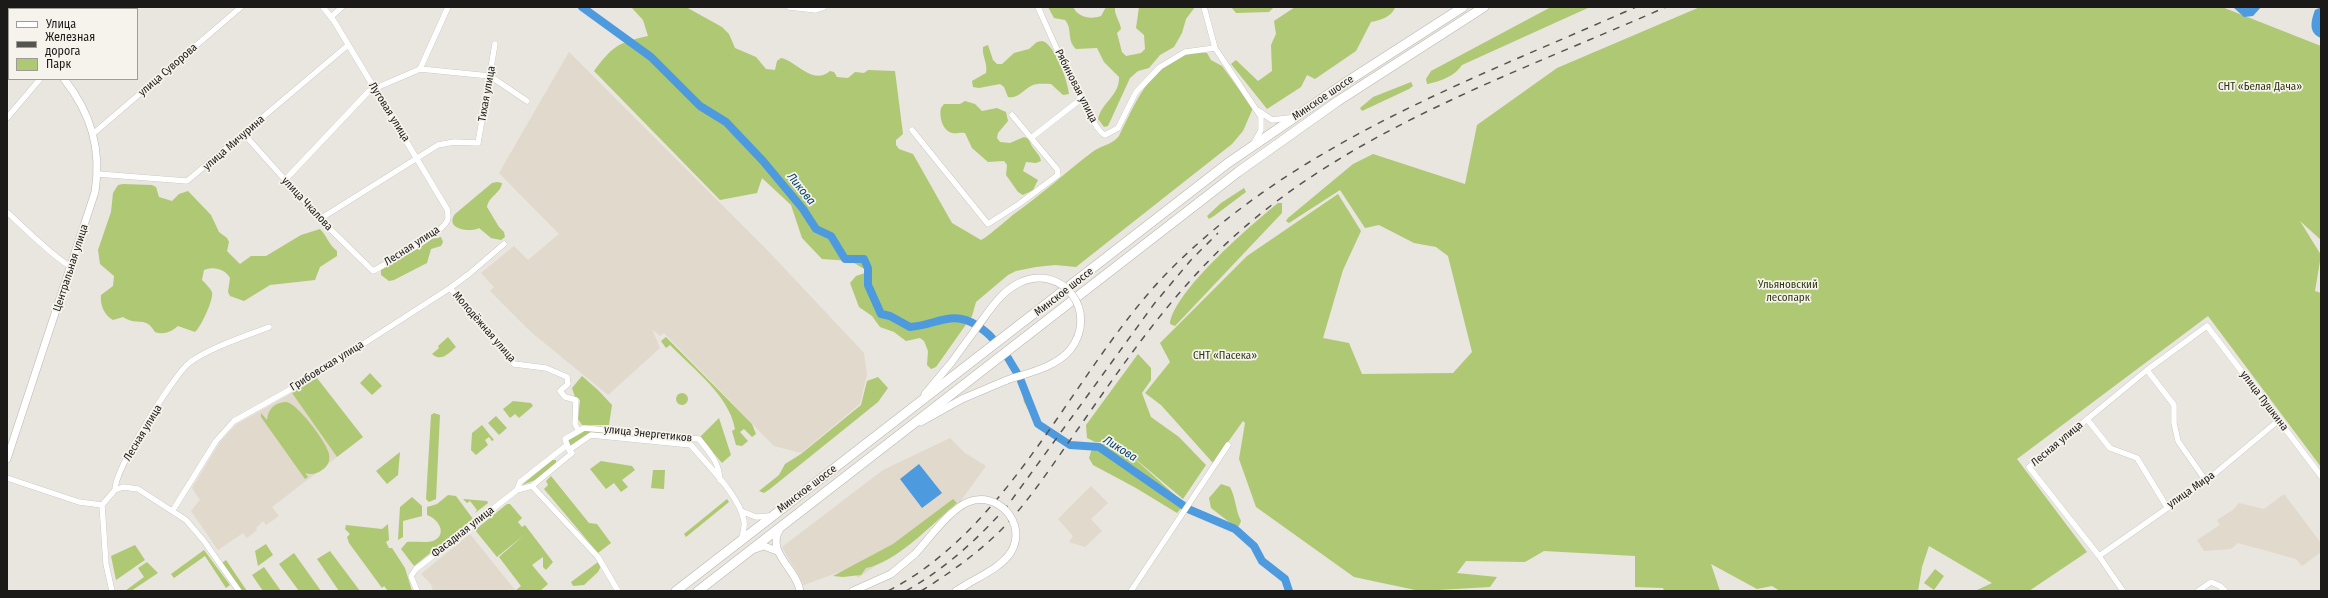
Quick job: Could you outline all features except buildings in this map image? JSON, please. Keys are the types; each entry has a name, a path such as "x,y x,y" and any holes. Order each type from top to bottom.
{"highway":[{"name":"Минское шоссе","path":"676,591 772,516 896,423 1248,150 1300,113 1463,7"},
{"name":"Минское шоссе","path":"698,591 1011,347 1279,142 1354,90 1484,7"}],"street":[{"name":"улица Суворова","path":"94,133 241,7"},
{"name":"Луговая улица","path":"323,7 331,17 347,46 417,158 447,209 448,219"},
{"path":"331,17 342,7"},
{"path":"420,69 448,7"},
{"path":"788,7 816,10 824,7"},
{"name":"Рябиновая улица","path":"1038,7 1081,99 1101,134 1109,135 1118,128 1136,92 1160,68 1185,52 1215,48"},
{"path":"1204,7 1215,48 1258,110 1262,120 1262,130 1248,150"},
{"name":"Тихая улица","path":"417,158 445,143 478,143 495,44"},
{"name":"улица Мичурина","path":"98,174 188,181 347,46"},
{"path":"285,180 374,87 420,69 490,76 527,100"},
{"path":"7,118 39,80"},
{"name":"Центральная улица","path":"7,459 95,192 98,174 94,133 80,101 65,80"},
{"path":"1031,138 1081,99"},
{"path":"1258,110 1272,120 1284,120 1300,113"},
{"path":"912,130 988,224 1019,204 1058,174 1057,169 1012,115"},
{"name":"улица Чкалова","path":"244,134 320,219 373,271"},
{"path":"320,219 417,158"},
{"path":"7,212 63,263 71,266"},
{"name":"Лесная улица","path":"373,271 416,246 444,225 448,219"},
{"name":"Грибовская улица","path":"173,510 216,441 234,421 309,379 450,288 504,244"},
{"path":"896,423 931,387 1002,295 1027,280 1040,278 1055,281 1066,288 1074,297 1079,307 1081,322 1078,336 1070,350 1061,358 1046,366 1007,380 962,399 901,433"},
{"name":"Молодёжная улица","path":"450,288 514,364 546,368 566,377 568,384 560,391 565,397 576,400 575,424 579,431"},
{"name":"Лесная улица","path":"2122,591 2099,556 2028,467 2147,370 2207,326"},
{"name":"улица Пушкина","path":"2207,326 2321,476"},
{"name":"Лесная улица","path":"102,505 115,490 115,484 121,469 136,443 189,364 215,350 269,327"},
{"path":"2147,370 2174,405 2174,423 2178,441 2206,481"},
{"path":"2087,420 2110,448 2137,458 2167,507"},
{"name":"улица Мира","path":"2099,556 2206,481 2279,420"},
{"name":"улица Энергетиков","path":"579,431 584,428 612,430 699,440 716,460 720,469 720,480"},
{"path":"569,449 565,439 579,431"},
{"path":"517,490 520,482 590,435 691,445 720,480 741,511 745,524 741,540"},
{"path":"1131,591 1228,445"},
{"path":"569,449 559,464 532,486 598,557 618,591"},
{"path":"7,478 79,502 102,505 106,564 112,591"},
{"name":"Фасадная улица","path":"417,591 411,576 416,569 517,490 532,486"},
{"path":"115,490 123,487 138,489 173,510 186,520 204,541 239,591"},
{"path":"853,591 891,574 915,554 963,505 977,500 997,504 1006,510 1014,523 1016,533 1013,548 1004,560 956,591"},
{"path":"741,511 756,517 772,516"},
{"path":"782,525 775,539 777,551 798,583 800,591"},
{"path":"749,551 764,546 777,551"},
{"path":"2198,591 2211,582 2220,586 2225,591"}],"shaded area":[{"path":"569,52 769,252 864,353 867,374 860,404 801,453 774,446 664,333 660,336 652,329 660,348 608,395 531,332 490,291 494,287 481,273 514,246 528,260 559,234 499,173"},
{"path":"292,393 337,457 272,507 279,516 266,525 263,521 256,528 257,530 247,538 243,533 218,550 191,511 200,500 192,488 220,442 237,424"},
{"path":"950,438 965,453 986,466 960,502 947,506 885,559 858,578 850,568 804,585 782,547 883,470"},
{"path":"1091,486 1108,503 1091,519 1102,531 1085,547 1069,542 1073,536 1058,519"},
{"path":"2284,494 2321,543 2321,552 2302,566 2296,559 2238,543 2231,549 2204,551 2197,540 2220,525 2217,520 2234,509 2239,503 2264,509"},
{"path":"470,534 515,590 514,591 433,591 431,584 421,574"}],"green space":[{"path":"631,7 686,7 722,27 729,34 735,48 756,57 766,69 775,70 777,61 781,58 817,76 823,75 830,71 834,72 837,77 848,78 855,72 864,73 868,70 895,71 903,134 896,140 896,145 899,149 913,154 952,223 981,240 992,233 1094,150 1109,144 1116,139 1119,136 1133,107 1151,79 1162,68 1175,59 1190,54 1207,53 1211,60 1222,66 1253,108 1243,131 1232,144 1076,267 1055,265 1036,267 1016,271 1008,275 976,302 972,316 936,367 931,369 927,365 928,351 924,341 920,338 906,341 894,332 880,327 872,316 859,307 850,283 856,276 865,273 864,269 851,261 822,259 802,238 791,205 762,178 757,193 720,200 594,71 606,56 616,47 629,41 648,36 643,20"},
{"path":"1048,7 1073,7 1081,15 1093,18 1101,16 1106,7 1115,7 1115,13 1121,29 1117,33 1122,52 1126,56 1141,53 1145,49 1144,35 1136,28 1139,7 1195,7 1186,19 1182,33 1174,47 1160,55 1149,68 1138,71 1130,78 1108,126 1104,127 1098,119 1103,108 1117,89 1119,77 1104,62 1097,48 1076,49 1071,42 1069,27 1065,20 1054,18"},
{"path":"1231,7 1274,7 1269,12 1236,13"},
{"path":"1295,7 1395,8 1388,16 1371,22 1356,51 1315,79 1307,75 1301,87 1267,109 1231,64 1236,60 1258,81 1272,71 1271,45 1276,34 1274,21"},
{"path":"1551,7 1590,7 1462,65 1456,72 1447,78 1427,84 1426,79 1431,71"},
{"name":"Ульяновский лесопарк","path":"1700,7 2222,7 2321,46 2321,240 2300,221 2321,255 2315,291 2321,293 2321,467 2208,316 2017,459 2087,552 2029,591 1975,591 1992,583 1929,546 1922,567 1918,591 1780,591 1772,586 1757,589 1711,564 1720,591 1664,591 1663,588 1635,587 1635,556 1544,551 1525,562 1466,561 1457,573 1497,577 1490,587 1420,591 1354,577 1256,507 1239,459 1245,423 1243,421 1213,463 1161,405 1145,393 1170,362 1160,343 1247,256 1338,194 1361,231 1343,270 1323,338 1349,343 1362,374 1453,373 1472,352 1448,256 1436,247 1414,243 1379,225 1365,228 1340,190 1289,223 1286,221 1288,218 1353,164 1373,154 1465,184 1477,125 1557,68"},
{"path":"1042,41 1047,43 1056,55 1066,81 1069,94 1063,95 1051,84 1033,85 1015,97 1008,97 1004,87 1000,84 979,88 973,87 972,81 986,73 983,47 988,45 993,60 997,64 1002,64 1014,53 1029,49 1037,42"},
{"path":"1411,82 1413,86 1409,89 1362,111 1360,108 1373,97"},
{"path":"965,101 975,104 982,111 997,108 1006,112 1008,121 998,133 997,138 1000,142 1010,143 1024,137 1029,139 1041,161 1036,163 1026,162 1023,171 1038,180 1033,190 1023,195 1018,192 1006,175 1007,165 1004,161 988,162 972,148 965,133 952,133 946,129 940,115 941,108 944,104 960,104"},
{"path":"492,183 502,183 500,189 490,200 487,207 499,227 504,232 505,237 501,240 491,238 479,228 465,230 455,226 453,219 455,214"},
{"path":"118,185 152,185 156,187 159,197 172,201 179,194 188,191 211,215 219,232 227,238 229,242 227,251 240,264 251,256 266,256 301,235 320,229 337,251 337,256 320,267 315,280 270,285 244,301 230,296 228,292 230,278 225,272 215,268 204,270 202,280 211,290 212,296 206,313 195,332 178,326 173,330 158,333 145,322 133,321 123,317 113,320 105,313 102,306 101,295 113,286 114,276 100,264 98,250 111,212 113,193"},
{"path":"1244,188 1246,192 1209,219 1207,216 1221,203"},
{"path":"1278,203 1282,203 1282,213 1175,326 1170,324 1174,310 1184,295 1215,259"},
{"path":"441,237 443,242 441,246 431,249 427,263 394,280 389,281 381,275 381,270 432,239"},
{"path":"448,337 456,347 441,357 432,354 439,348 438,346"},
{"path":"666,337 752,424 756,434 752,437 744,429 740,432 748,441 742,446 736,445 732,431 735,429 726,405 709,383 670,345 666,348 661,341"},
{"path":"1138,354 1151,368 1151,380 1142,393 1151,417 1179,437 1206,465 1183,499 1126,451 1185,504 1177,513 1136,488 1093,465 1089,458 1092,448 1103,442 1095,442 1087,438 1086,425"},
{"path":"370,373 382,386 372,395 360,383"},
{"path":"582,376 612,405 609,425 582,425 578,419 580,400 575,397 572,388"},
{"path":"878,377 888,388 878,402 770,489 764,493 759,491 779,475 785,464 801,454 861,405 867,381"},
{"path":"317,378 363,437 337,457 292,393"},
{"path":"1024,382 1032,406 1042,423 1036,425 1024,402 1020,383"},
{"path":"680,393 684,393 688,399 684,405 680,405 676,401 676,397"},
{"path":"513,401 531,403 533,406 519,418 515,414 510,418 503,409"},
{"path":"287,402 292,404 310,423 326,446 329,454 329,462 326,466 316,473 305,473 308,477 305,479 261,417 261,413 267,420 269,412 273,406 279,403"},
{"path":"434,413 440,415 436,499 429,502 426,499 431,415"},
{"path":"496,416 507,428 499,435 488,423"},
{"path":"719,418 731,455 722,463 700,437"},
{"path":"482,425 494,440 492,441 489,437 485,440 488,445 476,455 471,450 472,433"},
{"path":"585,429 644,435 644,439 590,433 571,447 568,440"},
{"path":"400,452 398,475 387,484 376,471"},
{"path":"552,460 556,460 556,464 535,480 522,485"},
{"path":"601,461 632,466 635,470 622,480 628,487 621,492 614,483 606,489 590,469"},
{"path":"653,470 665,470 664,489 651,488"},
{"path":"551,476 589,523 597,524 611,543 598,553 544,489 548,485 546,481"},
{"path":"1221,484 1230,487 1232,491 1241,521 1239,526 1233,525 1211,508 1209,498"},
{"path":"448,495 456,496 473,519 414,566 401,549 407,542 430,542 438,538 441,531 440,527 435,520 427,515 427,507 437,504"},
{"path":"412,497 422,506 422,516 403,521 403,537 398,540 400,507"},
{"path":"463,499 487,501 488,503 475,513 477,510 470,501 467,503"},
{"path":"727,499 729,502 686,537 684,534"},
{"path":"953,499 957,503 914,541 890,559 878,565 866,568 861,575 843,577 833,576 893,544"},
{"path":"507,504 510,504 522,518 518,522 522,527 525,525 553,562 546,570 543,567 543,557 532,565 548,584 540,591 515,591 521,586 499,557 524,535 497,557 475,530"},
{"path":"388,524 389,540 386,542 389,548 392,548 405,568 412,591 388,591 384,586 382,588 349,543 347,537 350,534 345,529 346,525 382,529"},
{"path":"266,544 273,555 258,566 255,551"},
{"path":"135,545 145,560 116,580 111,556"},
{"path":"204,550 230,585 226,588 205,556 174,578 171,574"},
{"path":"330,551 360,591 339,591 317,559"},
{"path":"294,553 321,591 299,591 279,564"},
{"path":"226,560 247,591 241,591 222,563"},
{"path":"147,562 158,573 131,591 125,591 144,577 138,568"},
{"path":"598,562 601,566 598,572 584,585 573,586 571,582"},
{"path":"264,567 281,591 263,591 252,575"},
{"path":"1935,569 1944,576 1934,590 1924,583"}],"water":[{"path":"2233,7 2261,7 2253,16 2244,17"},
{"path":"2321,7 2321,38 2312,30 2312,18 2315,10"},
{"path":"919,464 942,493 922,508 900,479"}],"waterway":[{"name":"Ликова","path":"582,7 651,57 700,106 726,122 763,161 803,209 816,229 831,236 845,259 864,259 868,268 868,285 881,314 890,316 910,327 920,326 944,319 960,319 969,321 978,326 992,338"},
{"name":"Ликова","path":"1008,358 1017,373"},
{"name":"Ликова","path":"1021,381 1038,424 1070,445 1099,447 1184,506"},
{"name":"Ликова","path":"1188,509 1235,529 1254,546 1262,561 1285,579 1289,591"}],"railway":[{"path":"888,591 932,563 971,528 1006,489 1131,314 1165,275 1215,229 1270,188 1327,151 1387,119 1511,61 1636,7"},
{"path":"921,591 953,570 993,538 1012,518 1039,484 1149,330 1182,289 1248,224 1302,183 1359,147 1480,87 1666,7"},
{"path":"906,591 948,563 985,530 1008,505 1154,304 1191,260 1218,233"}],"park label":[{"name":"СНТ «Белая Дача»","path":"2260,87"},
{"name":"СНТ «Пасека»","path":"1225,356"}]}
